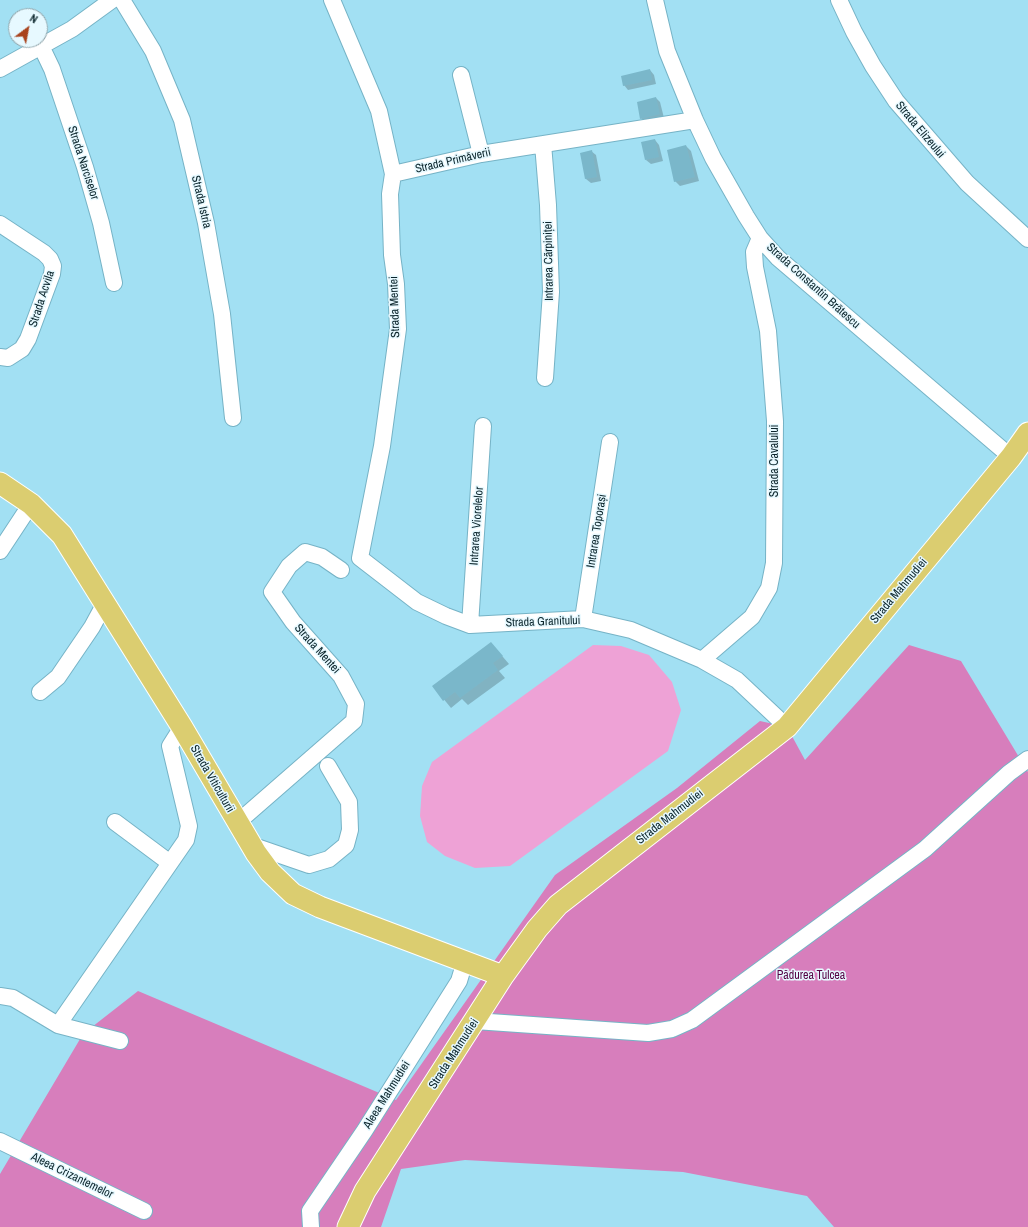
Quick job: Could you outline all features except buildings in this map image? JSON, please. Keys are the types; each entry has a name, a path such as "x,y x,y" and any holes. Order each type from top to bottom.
{"main road":[{"name":"Strada Mahmudiei","path":"348,1227 365,1191 503,976 537,929 558,905 787,727 1011,457 1028,433"},
{"name":"Strada Viticulturii","path":"0,483 30,504 62,535 106,603 182,727 237,823 270,872 293,894 320,906 503,976"}],"street":[{"path":"48,42 72,29 112,0"},
{"name":"Strada Istria","path":"122,0 153,51 182,120 206,223 222,314 232,418"},
{"path":"332,0 379,111 393,174"},
{"name":"Strada Constantin Brătescu","path":"655,0 667,51 695,120 713,158 760,238 778,258 1011,457"},
{"name":"Strada Elizeului","path":"840,0 854,32 873,66 896,101 967,183 1028,239"},
{"path":"0,69 37,48"},
{"name":"Strada Narciselor","path":"42,48 52,69 85,168 101,223 114,283"},
{"path":"461,75 481,154"},
{"name":"Strada Primăverii","path":"393,174 481,154 695,120"},
{"name":"Intrarea Cărpiniței","path":"543,144 548,205 551,292 545,378"},
{"name":"Strada Mentei","path":"360,558 382,446 398,328 390,194 393,174"},
{"name":"Strada Acvila","path":"0,224 44,252 50,259 53,266 52,274 28,340 22,349 8,358 0,357"},
{"name":"Strada Cavalului","path":"702,660 752,616 769,588 774,563 775,421 768,330 755,267 754,252 760,238"},
{"name":"Intrarea Viorelelor","path":"470,625 483,426"},
{"name":"Intrarea Toporași","path":"583,619 610,442"},
{"path":"0,551 30,504"},
{"name":"Strada Mentei","path":"237,823 354,721 356,704 341,676 293,622 272,592 289,566 305,552 322,557 341,570"},
{"name":"Strada Granitului","path":"360,558 417,602 446,616 470,625 583,619 631,630 702,660 736,680 787,727"},
{"path":"40,692 58,678 106,603"},
{"path":"58,1026 186,840 189,826 170,746 182,727"},
{"path":"475,1021 648,1033 672,1029 692,1020 925,849 1009,773 1028,759"},
{"path":"251,845 309,865 329,859 346,845 350,830 349,802 328,766"},
{"path":"114,822 170,863"},
{"name":"Aleea Mahmudiei","path":"311,1227 310,1211 365,1130 459,981 465,961"},
{"path":"0,996 13,998 58,1026 120,1041"},
{"name":"Aleea Crizantemelor","path":"0,1141 144,1211"}],"shaded area":[{"path":"593,645 621,646 649,655 672,682 681,710 668,751 510,866 475,868 445,856 427,842 420,816 422,786 432,762"}],"green space":[{"name":"Pădurea Tulcea","path":"909,645 961,661 1028,772 1028,1227 834,1227 807,1196 683,1172 465,1160 401,1169 381,1227 0,1227 0,1174 83,1034 138,991 396,1100 555,875 677,788 760,721 787,727 805,760"}]}
